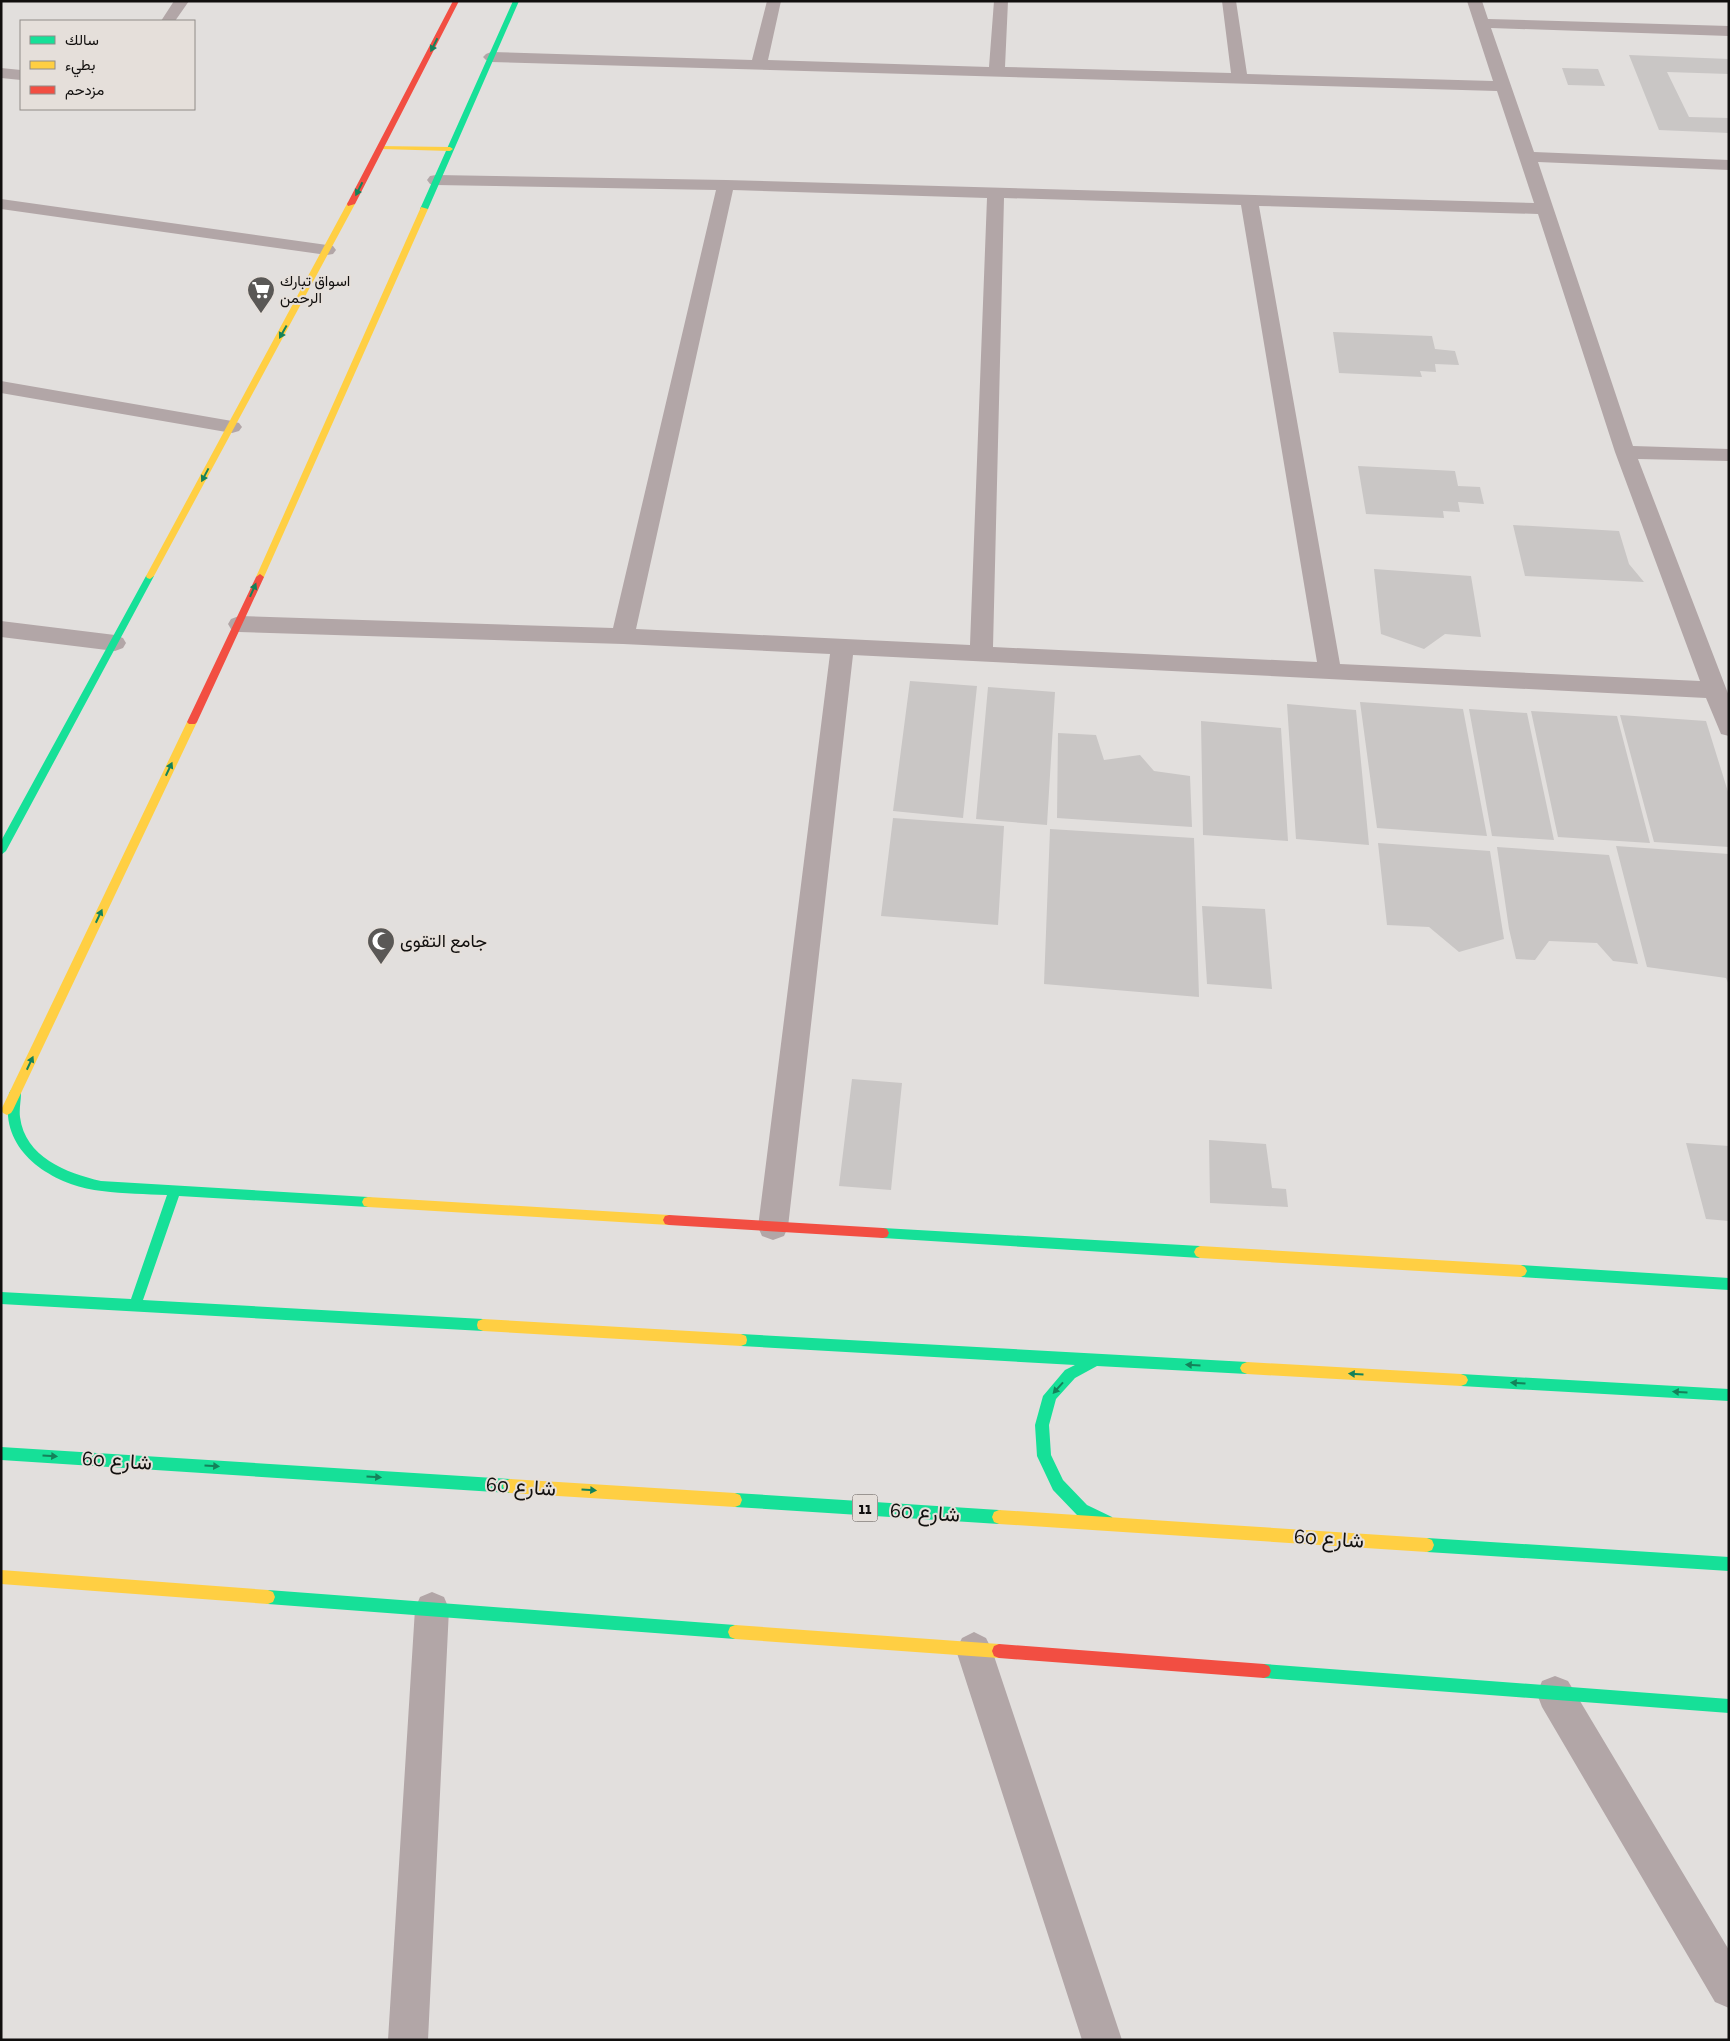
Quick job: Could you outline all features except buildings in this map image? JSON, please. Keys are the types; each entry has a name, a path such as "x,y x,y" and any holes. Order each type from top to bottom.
{"main road":[{"path":"1,851 328,250 456,1"},
{"path":"1,1122 239,624 516,1"},
{"path":"381,147 450,149"},
{"path":"15,1093 14,1119 23,1143 40,1164 56,1175 78,1182 101,1186 773,1228 1729,1284"},
{"path":"135,1305 175,1191"},
{"path":"1,1298 1729,1395"},
{"path":"1097,1359 1070,1374 1050,1396 1042,1425 1044,1456 1058,1485 1082,1510 1113,1524"},
{"name":"شارع 60","path":"1,1452 1729,1564"},
{"path":"1,1577 1729,1706"}],"street":[{"path":"169,20 182,1"},
{"path":"759,65 774,1"},
{"path":"997,72 1001,1"},
{"path":"1229,1 1240,78"},
{"path":"1474,1 1625,452 1729,728"},
{"path":"1482,23 1729,31"},
{"path":"491,57 1503,86"},
{"path":"1,72 20,75"},
{"path":"1527,157 1729,164"},
{"path":"436,180 726,185 1545,209"},
{"path":"623,636 726,185"},
{"path":"981,654 996,193"},
{"path":"1249,200 1330,671"},
{"path":"1,204 328,250"},
{"path":"1,387 232,427"},
{"path":"1625,452 1729,455"},
{"path":"239,624 623,636 1715,690"},
{"path":"1,629 115,643"},
{"path":"773,1228 842,647"},
{"path":"408,2040 432,1609"},
{"path":"974,1650 1102,2040"},
{"path":"1555,1694 1729,1988"}],"traffic: fast":[{"path":"424,209 516,1"},
{"path":"1,851 150,576"},
{"path":"15,1093 14,1116 24,1145 33,1156 45,1165 86,1183 101,1186 368,1202"},
{"path":"135,1305 175,1191"},
{"path":"883,1233 1200,1252"},
{"path":"1521,1271 1729,1284"},
{"path":"1,1298 483,1325"},
{"path":"741,1340 1247,1368"},
{"path":"1097,1359 1070,1374 1050,1396 1042,1425 1044,1456 1058,1485 1082,1510 1107,1522"},
{"path":"1461,1380 1729,1395"},
{"path":"1,1453 510,1486"},
{"path":"735,1500 999,1517"},
{"path":"1427,1545 1729,1564"},
{"path":"268,1597 735,1632"},
{"path":"1264,1671 1729,1706"}],"traffic: slow":[{"path":"381,147 450,149"},
{"path":"150,576 351,204"},
{"path":"260,577 424,209"},
{"path":"7,1110 192,722"},
{"path":"368,1202 669,1220"},
{"path":"1200,1252 1521,1271"},
{"path":"483,1325 741,1340"},
{"path":"1247,1368 1461,1380"},
{"path":"510,1486 735,1500"},
{"path":"999,1517 1427,1545"},
{"path":"1,1577 268,1597"},
{"path":"735,1632 999,1651"}],"traffic: jam":[{"path":"351,204 456,1"},
{"path":"192,722 260,577"},
{"path":"669,1220 883,1233"},
{"path":"999,1651 1264,1671"}],"place":[{"name":"اسواق تبارك الرحمن","path":"261,314"},
{"name":"جامع التقوى","path":"381,965"}]}
